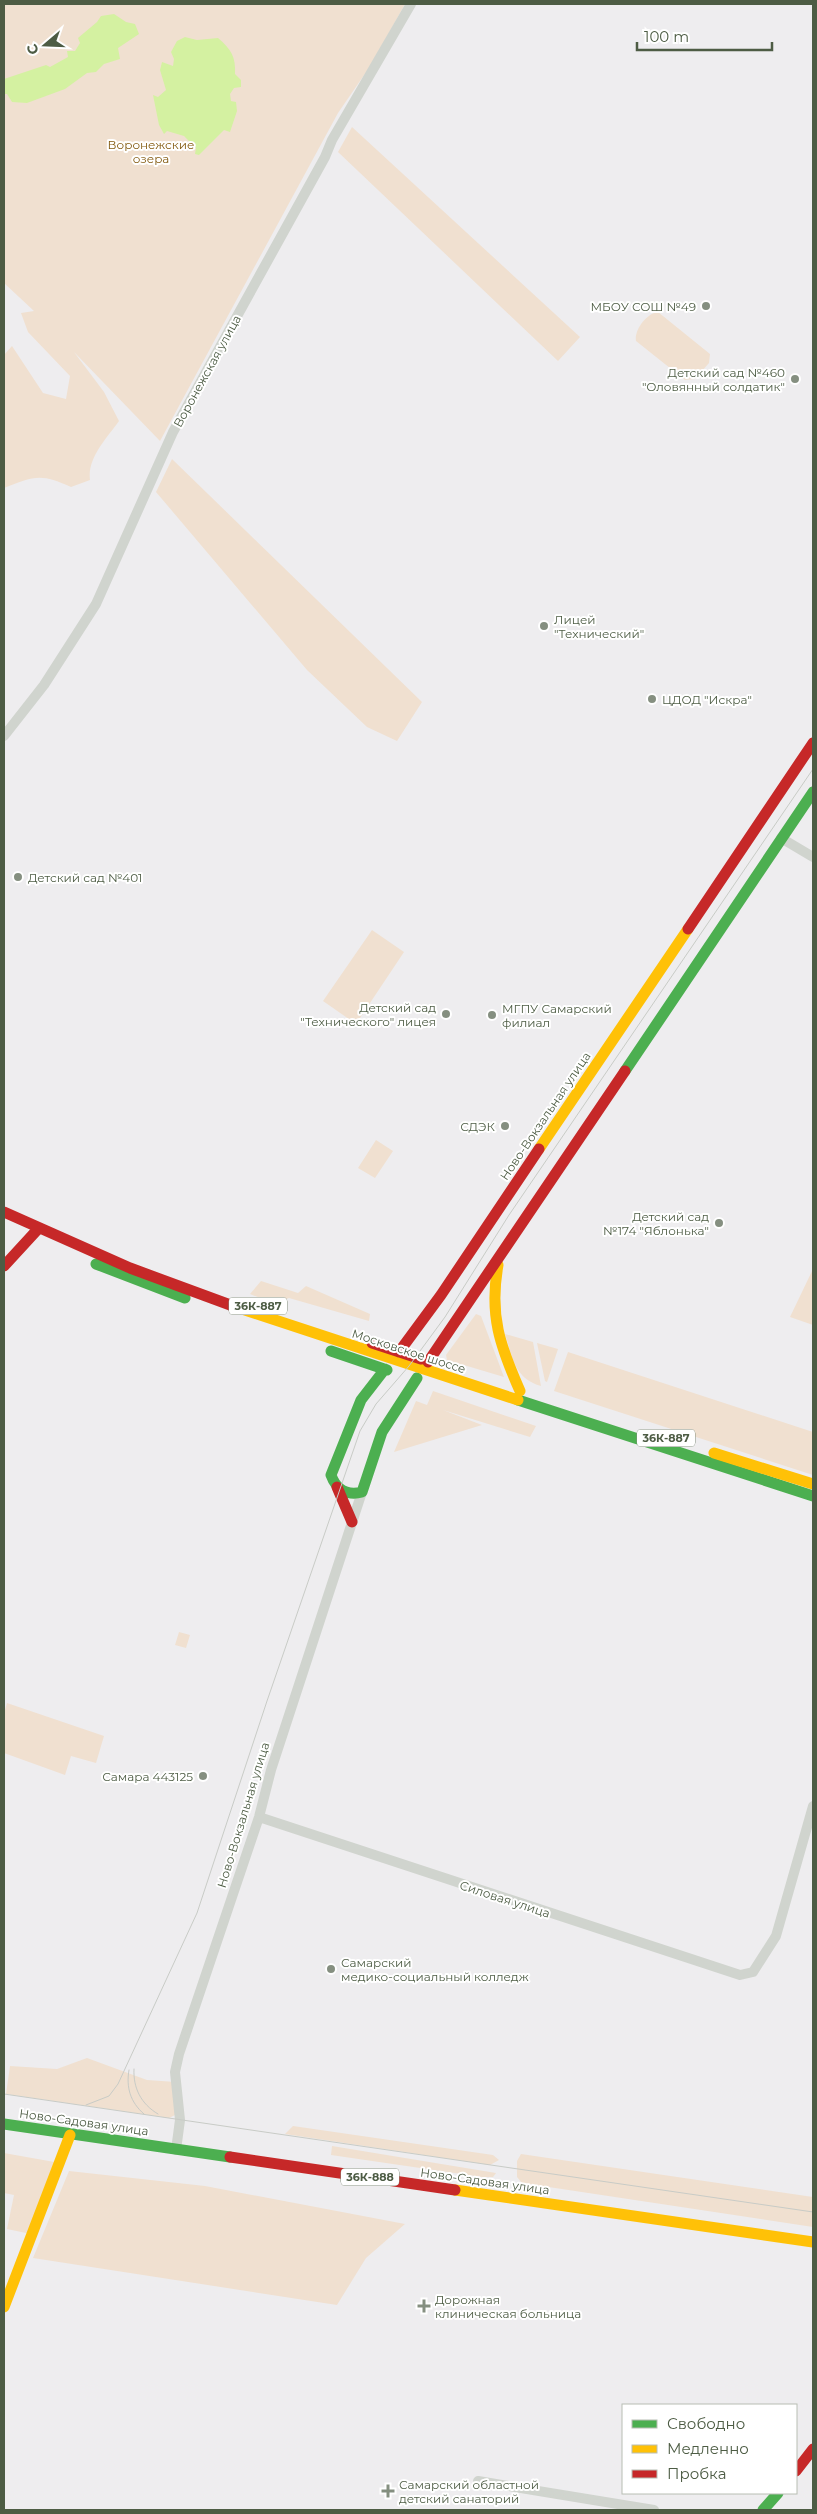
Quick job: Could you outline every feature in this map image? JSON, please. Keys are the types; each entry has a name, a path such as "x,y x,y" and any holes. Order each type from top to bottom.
{"main road":[{"name":"Ново-Вокзальная улица","path":"352,1521 331,1475 345,1437 362,1400 441,1295 813,743"},
{"name":"Ново-Вокзальная улица","path":"362,1492 382,1432 422,1370 717,937 780,838 813,792"},
{"name":"Московское шоссе","path":"4,1203 44,1222 392,1360"},
{"name":"Московское шоссе","path":"4,1212 35,1233"},
{"name":"Московское шоссе","path":"4,1223 116,1261 232,1305 813,1504"},
{"path":"4,1266 35,1233"},
{"path":"499,1257 492,1298 493,1318 498,1340 522,1396"},
{"name":"Московское шоссе","path":"422,1370 522,1396 813,1484"},
{"name":"Московское шоссе","path":"522,1396 813,1496"},
{"path":"337,1487 350,1493 362,1492"},
{"name":"Ново-Садовая улица","path":"4,2124 813,2242"},
{"path":"4,2307 70,2135"},
{"path":"797,2470 813,2449"},
{"path":"762,2510 777,2494"}],"street":[{"name":"Воронежская улица","path":"4,736 44,685 96,604 173,432 325,157 332,140 411,4"},
{"path":"780,838 813,856"},
{"name":"Ново-Вокзальная улица","path":"176,2150 180,2120 176,2072 179,2054 259,1817 271,1770 362,1492"},
{"name":"Силовая улица","path":"259,1817 740,1975 752,1972 776,1936 813,1806"},
{"path":"478,2481 654,2510"}],"green space":[{"name":"Воронежские озера","path":"4,4 405,4 371,65 338,113 160,441 74,352 104,392 119,421 95,456 90,472 90,480 71,487 45,478 37,478 4,488 4,355 12,346 43,393 66,399 70,376 28,332 21,313 34,311 4,283"},
{"path":"352,127 580,337 558,361 338,152"},
{"path":"658,312 710,354 709,363 695,379 685,380 636,341 637,332 642,323 650,315"},
{"path":"172,459 422,702 397,741 367,727 307,670 156,492"},
{"path":"372,930 404,952 356,1024 323,1001"},
{"path":"376,1140 393,1151 375,1178 358,1168"},
{"path":"813,1269 813,1325 790,1317"},
{"path":"261,1281 298,1293 306,1286 370,1314 369,1321 289,1298 275,1304 250,1294"},
{"path":"476,1314 481,1316 504,1377 447,1360 446,1355"},
{"path":"505,1334 533,1342 541,1386 525,1378 520,1372 513,1359"},
{"path":"537,1343 558,1349 547,1382 545,1381"},
{"path":"568,1352 813,1432 813,1475 554,1391"},
{"path":"433,1391 536,1426 530,1437 443,1410 482,1425 394,1452 416,1401 427,1405"},
{"path":"179,1632 190,1635 186,1648 175,1645"},
{"path":"7,1703 104,1736 96,1763 71,1756 65,1775 4,1753 4,1713"},
{"path":"87,2058 147,2080 176,2082 179,2113 169,2118 6,2094 10,2066 57,2069"},
{"path":"293,2126 493,2155 499,2160 490,2165 285,2134"},
{"path":"332,2146 496,2173 493,2177 482,2177 331,2155"},
{"path":"4,2153 60,2163 31,2234 7,2229 14,2195 4,2193"},
{"path":"521,2154 813,2197 813,2227 522,2183 517,2177 517,2161"},
{"path":"69,2171 205,2186 405,2224 366,2258 337,2305 33,2258"}],"shaded area":[{"path":"114,14 126,22 135,24 139,34 118,48 120,59 104,64 96,72 87,73 65,89 27,103 12,102 7,94 4,94 4,79 46,65 50,67 68,57 67,51 75,51 80,43 78,38 97,22 101,16"},
{"path":"185,37 197,40 218,38 232,54 235,63 235,74 241,80 241,87 234,88 230,94 231,101 236,102 237,111 230,132 224,130 199,155 195,154 196,148 184,136 167,131 164,134 159,125 153,95 158,97 166,90 160,70 162,62 173,66 174,59 171,52 177,41"}],"tram line":[{"path":"86,2105 109,2096 118,2084 197,1913 267,1701 360,1431 376,1404 409,1366 445,1317 509,1215 813,769"},
{"path":"134,2069 135,2083 139,2095 158,2114"},
{"path":"129,2070 130,2094 135,2104 144,2114"},
{"path":"4,2094 813,2212"}],"traffic: fast":[{"path":"625,1071 813,792"},
{"path":"96,1264 185,1298"},
{"path":"331,1351 387,1370"},
{"path":"385,1369 361,1400 331,1475 339,1488 347,1492 362,1492 382,1432 417,1378"},
{"path":"518,1400 813,1496"},
{"path":"4,2124 230,2157"},
{"path":"763,2510 777,2494"}],"traffic: slow":[{"path":"539,1149 688,929"},
{"path":"498,1265 495,1299 498,1330 520,1391"},
{"path":"233,1306 518,1400"},
{"path":"714,1453 813,1484"},
{"path":"4,2307 70,2135"},
{"path":"455,2190 813,2242"}],"traffic: jam":[{"path":"688,929 813,743"},
{"path":"428,1362 625,1071"},
{"path":"399,1352 441,1295 539,1149"},
{"path":"4,1212 130,1268 233,1306"},
{"path":"4,1266 38,1229"},
{"path":"372,1343 421,1359"},
{"path":"337,1487 352,1522"},
{"path":"230,2157 455,2190"},
{"path":"797,2470 813,2449"}],"place":[{"name":"МБОУ СОШ №49","path":"706,306"},
{"name":"Детский сад №460 \"Оловянный солдатик\"","path":"795,379"},
{"name":"Лицей \"Технический\"","path":"544,626"},
{"name":"ЦДОД \"Искра\"","path":"652,699"},
{"name":"Детский сад №401","path":"18,877"},
{"name":"Детский сад \"Технического\" лицея","path":"446,1014"},
{"name":"МГПУ Самарский филиал","path":"492,1015"},
{"name":"СДЭК","path":"505,1126"},
{"name":"Детский сад №174 \"Яблонька\"","path":"719,1223"},
{"name":"Самара 443125","path":"203,1776"},
{"name":"Самарский медико-социальный колледж","path":"331,1969"},
{"name":"Дорожная клиническая больница","path":"424,2306"},
{"name":"Самарский областной детский санаторий","path":"388,2491"}]}
